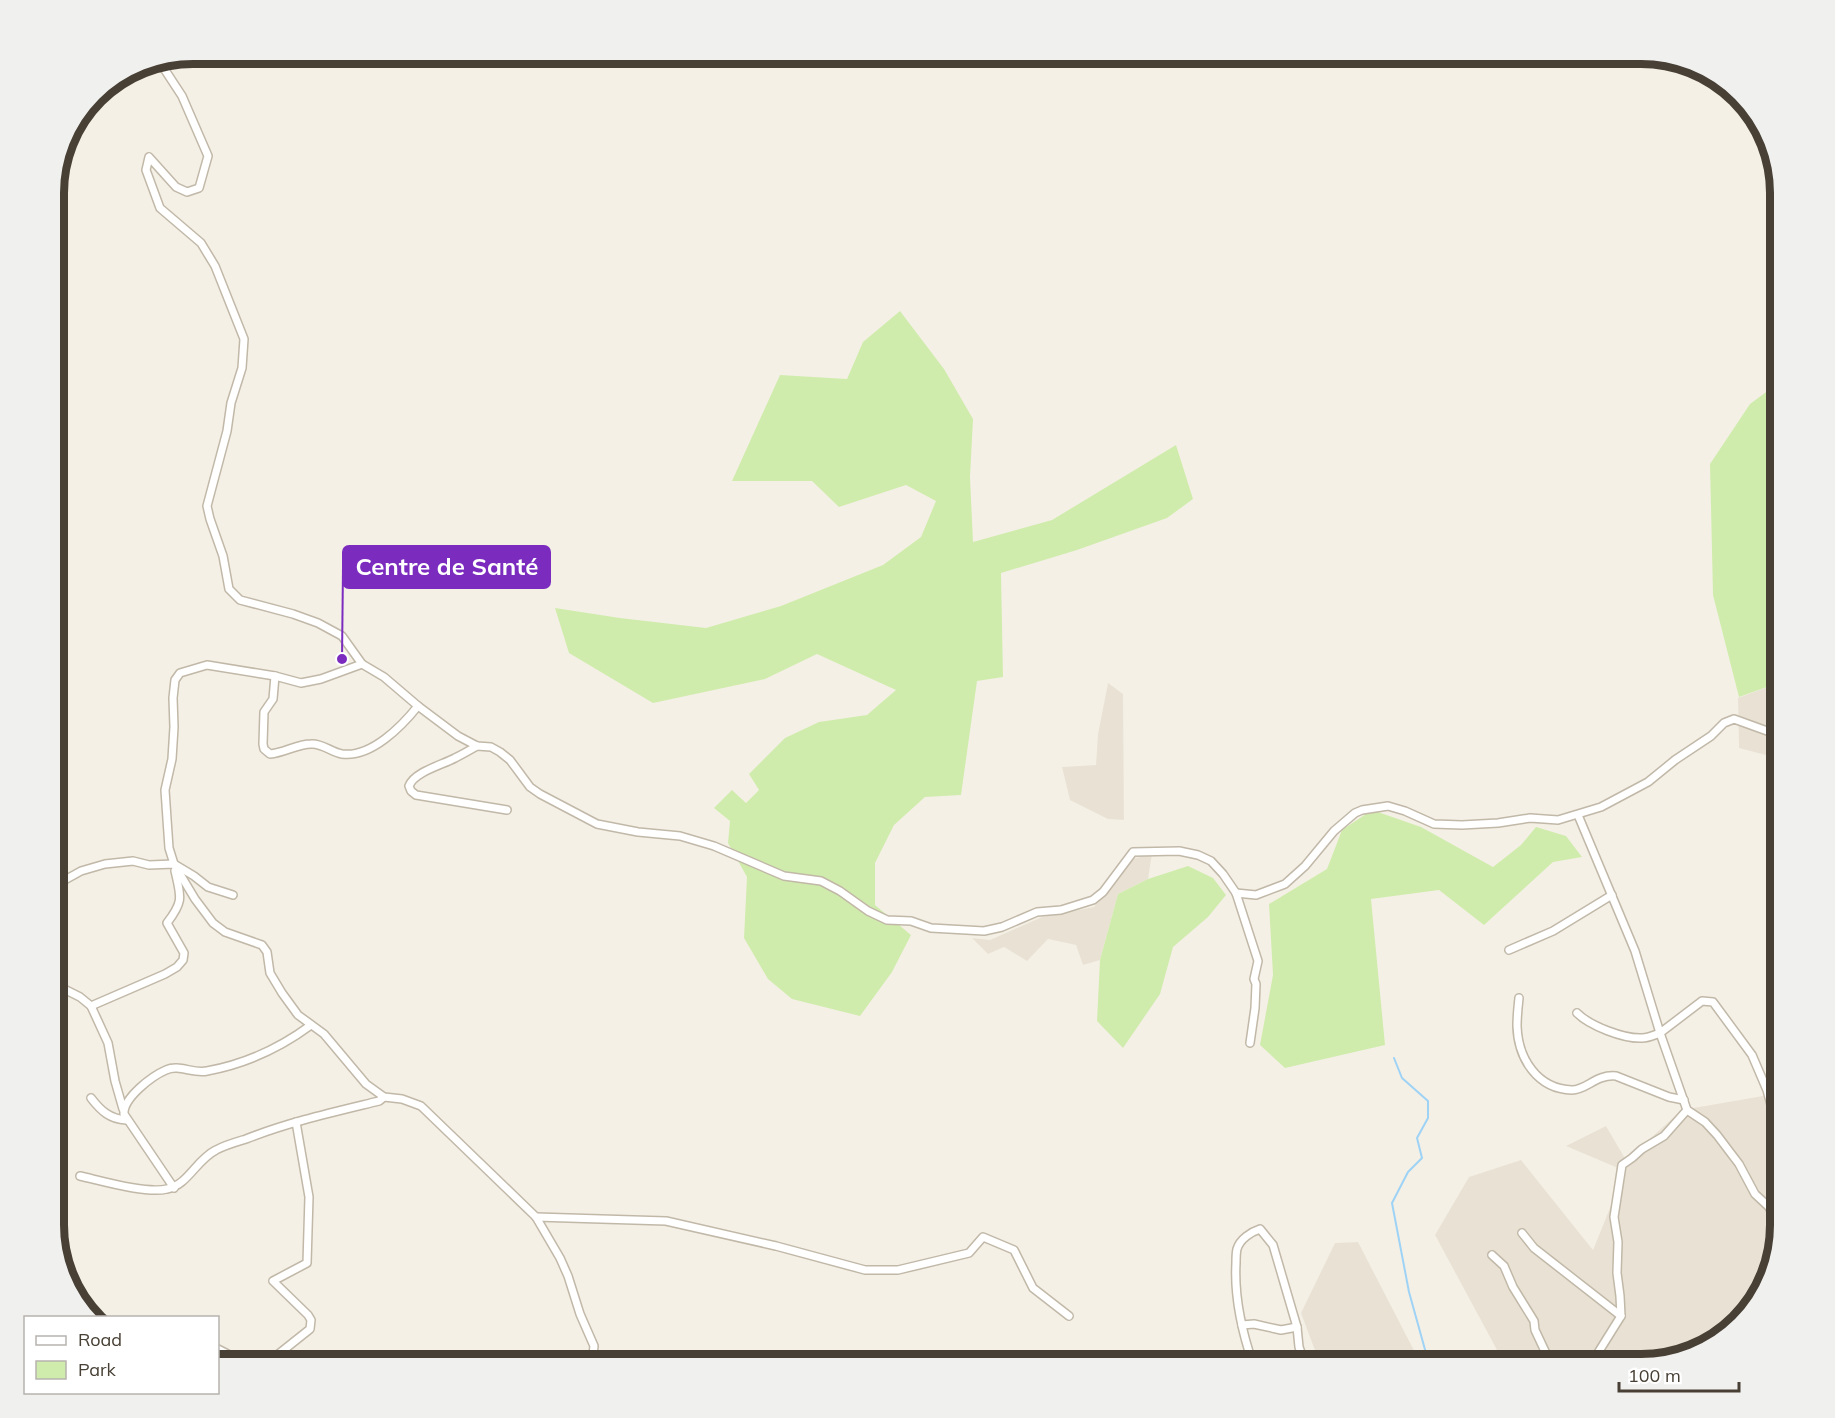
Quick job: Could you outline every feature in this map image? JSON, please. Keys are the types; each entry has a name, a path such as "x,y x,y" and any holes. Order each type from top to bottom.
{"street":[{"path":"163,68 182,96 208,156 199,188 187,192 176,187 149,157 146,170 160,208 201,243 215,266 244,339 242,368 231,403 207,506 223,556 229,589 240,600 293,614 342,636 362,664 384,677 458,736 477,746 491,747 500,752 510,760 530,787 597,824 638,832 680,836 714,846 784,876 821,881 868,911 887,920 911,921 931,928 984,931 1002,927 1037,912 1061,910 1093,900 1103,892 1133,852 1179,851 1198,855 1211,861 1236,893 1258,961 1254,979 1256,984 1255,1008 1250,1043"},
{"path":"92,1006 165,974 177,967 183,960 184,953 167,923 176,912 180,902 180,890 169,848 165,790 172,759 175,680 180,673 207,665 275,676 302,683 321,679 362,664"},
{"path":"275,676 273,699 264,712 263,744 264,749 270,754 308,744 316,744 343,754 354,753 387,737 403,725 418,706"},
{"path":"1236,893 1256,895 1285,884 1305,866 1334,831 1355,813 1374,807 1388,806 1434,824 1498,824 1530,818 1558,820 1601,807 1648,782 1675,760 1711,736 1724,723 1734,719 1770,732"},
{"path":"477,746 418,776 411,781 409,786 411,791 416,795 507,810"},
{"path":"1578,815 1635,951 1660,1033 1688,1110 1705,1122 1717,1135 1739,1164 1755,1194 1769,1207"},
{"path":"65,880 105,864 133,861 148,865 174,864 208,887 232,895"},
{"path":"174,864 213,923 225,932 262,945 267,952 270,973 298,1015 324,1034 366,1084 384,1097 402,1099 421,1106 536,1217 568,1276 580,1314 594,1346 593,1354"},
{"path":"1509,950 1553,931 1612,895"},
{"path":"65,990 92,1006 108,1043 115,1081 126,1120 174,1188"},
{"path":"1519,998 1517,1025 1522,1051 1536,1076 1548,1084 1572,1090 1601,1077 1616,1076 1684,1100"},
{"path":"1577,1013 1594,1025 1625,1036 1641,1038 1660,1033 1702,1001 1713,1002 1752,1055 1770,1101"},
{"path":"123,1109 136,1091 167,1069 176,1067 204,1072 229,1065 273,1049 291,1040 311,1025"},
{"path":"80,1176 126,1187 163,1190 174,1188 203,1158 216,1150 296,1122 379,1101 384,1097"},
{"path":"91,1098 105,1113 117,1119 126,1120"},
{"path":"1598,1354 1621,1316 1614,1217 1622,1165 1642,1149 1664,1136 1688,1110"},
{"path":"279,1354 310,1329 312,1324 308,1315 273,1281 307,1263 309,1197 296,1122"},
{"path":"536,1217 666,1221 776,1246 866,1270 898,1270 969,1253 983,1238 1014,1251 1033,1288 1070,1316"},
{"path":"1250,1354 1236,1291 1237,1248 1249,1233 1260,1229 1273,1245 1297,1327 1301,1354"},
{"path":"1522,1233 1534,1248 1621,1316"},
{"path":"1492,1255 1504,1266 1513,1287 1534,1321 1535,1330 1546,1354"},
{"path":"1242,1325 1254,1324 1281,1330 1297,1327"}],"shaded area":[{"path":"1108,683 1123,694 1124,820 1108,819 1070,800 1062,767 1096,765 1098,734"},
{"path":"1770,686 1770,756 1739,748 1738,698"},
{"path":"1152,854 1148,879 1118,894 1100,960 1083,965 1076,945 1048,939 1027,961 1004,947 988,954 972,938 990,940 1042,917 1094,907 1132,859"},
{"path":"1770,1095 1768,1250 1761,1274 1744,1303 1733,1316 1706,1336 1683,1347 1667,1351 1642,1354 1488,1354 1497,1350 1435,1235 1469,1177 1521,1160 1593,1250 1625,1171 1566,1146 1606,1126 1626,1160 1682,1110"},
{"path":"1358,1242 1416,1354 1316,1354 1301,1313 1335,1243"}],"green space":[{"path":"900,311 944,369 973,419 970,477 973,542 1052,520 1176,445 1193,499 1167,518 1077,550 1001,573 1003,677 977,681 961,795 925,797 894,825 875,863 875,905 911,935 892,972 860,1016 792,999 768,979 744,938 747,877 728,843 730,821 714,808 732,790 746,803 759,790 749,774 785,738 819,722 867,715 896,690 817,654 765,679 653,703 569,653 555,608 706,628 781,606 883,565 921,537 936,501 906,485 839,507 812,481 732,481 780,375 847,379 863,342"},
{"path":"1770,389 1770,686 1739,697 1713,595 1710,464 1750,404"},
{"path":"1372,810 1421,827 1493,867 1521,845 1536,827 1566,836 1582,857 1553,862 1484,925 1439,890 1371,899 1385,1045 1285,1068 1260,1045 1273,975 1269,904 1327,869 1342,830"},
{"path":"1188,866 1213,878 1226,895 1208,917 1173,947 1160,994 1123,1048 1097,1021 1100,960 1118,894 1148,879"}],"waterway":[{"path":"1394,1058 1402,1078 1428,1101 1428,1118 1417,1138 1422,1158 1408,1172 1392,1203 1409,1292 1426,1354"}],"place":[{"name":"Centre de Santé","path":"342,659"}]}
